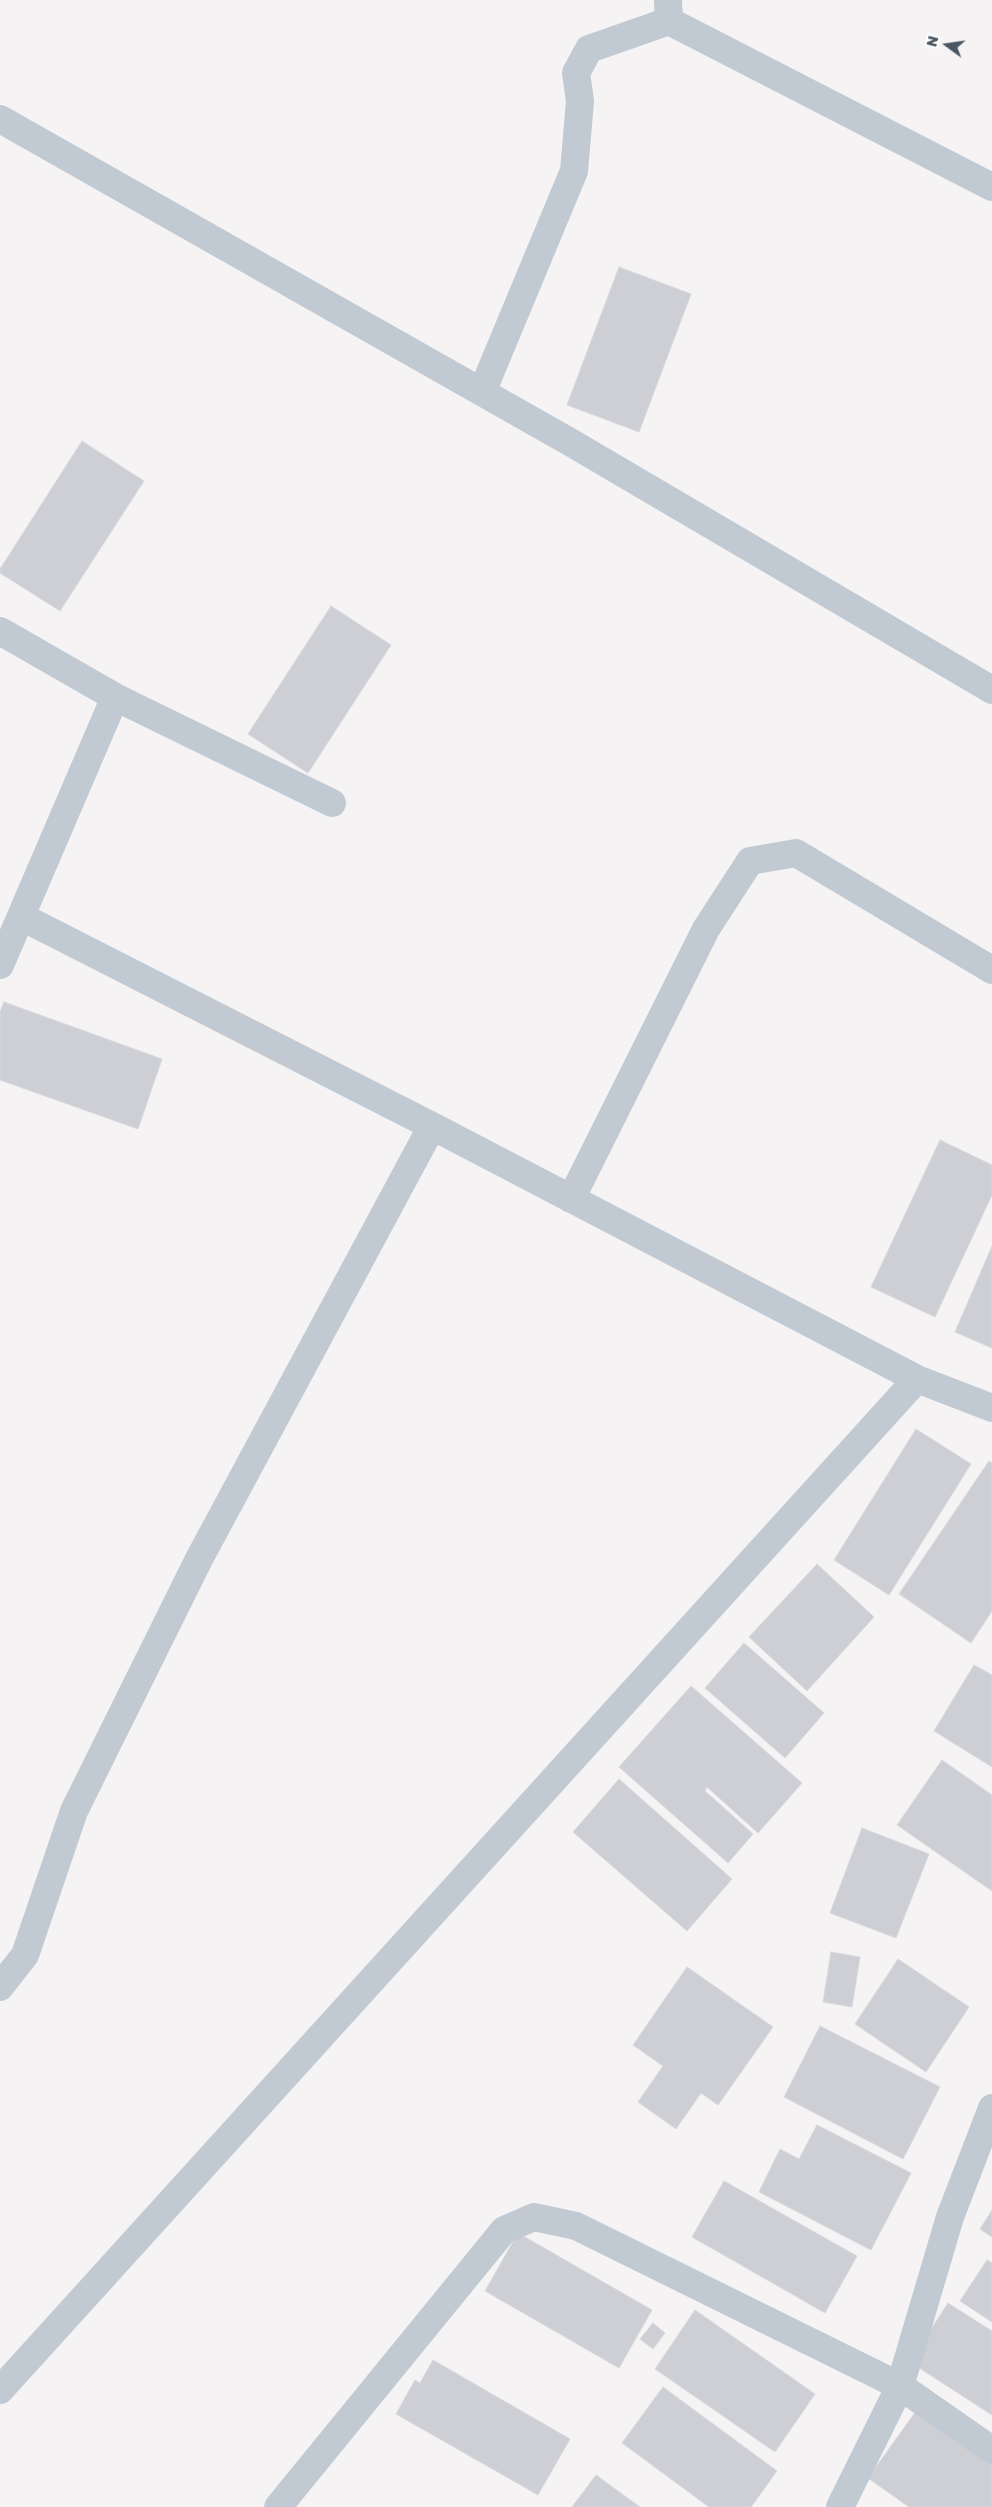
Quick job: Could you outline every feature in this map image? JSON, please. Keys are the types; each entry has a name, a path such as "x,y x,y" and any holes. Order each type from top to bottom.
{"street":[{"path":"482,392 574,171 580,101 576,73 589,49 668,10 992,187"},
{"path":"0,119 482,392 992,690"},
{"path":"0,631 115,697 332,803"},
{"path":"0,965 115,697"},
{"path":"571,1198 706,929 750,861 796,853 992,970"},
{"path":"22,917 432,1126 917,1379 992,1408"},
{"path":"0,1987 24,1955 74,1811 199,1559 432,1126"},
{"path":"0,2390 917,1379"},
{"path":"840,2507 900,2386 950,2217 992,2108"},
{"path":"278,2507 504,2230 534,2217 576,2226 900,2386 992,2450"}],"building":[{"path":"619,267 691,294 639,432 567,405"},
{"path":"82,441 144,481 60,611 0,573 0,569"},
{"path":"331,606 391,645 308,773 248,734"},
{"path":"4,1002 162,1059 138,1129 0,1080 0,1012"},
{"path":"940,1140 992,1165 992,1195 935,1317 871,1287"},
{"path":"992,1246 992,1348 955,1332"},
{"path":"916,1429 971,1464 889,1595 834,1560"},
{"path":"989,1461 992,1463 992,1611 971,1643 899,1594"},
{"path":"817,1564 874,1617 807,1691 749,1637"},
{"path":"744,1643 824,1713 785,1758 705,1688"},
{"path":"974,1665 992,1675 992,1767 934,1731"},
{"path":"691,1686 802,1783 758,1833 707,1787 705,1791 753,1834 728,1863 619,1767"},
{"path":"942,1760 992,1795 992,1891 897,1825"},
{"path":"619,1779 732,1879 687,1931 573,1832"},
{"path":"862,1828 929,1854 896,1938 830,1913"},
{"path":"831,1952 860,1957 852,2007 823,2002"},
{"path":"898,1959 969,2007 926,2072 855,2024"},
{"path":"687,1967 773,2027 718,2105 701,2093 676,2129 638,2102 663,2066 633,2045"},
{"path":"820,2026 940,2087 903,2159 784,2097"},
{"path":"817,2125 911,2173 871,2250 759,2192 780,2149 799,2159"},
{"path":"724,2181 857,2256 825,2313 692,2237"},
{"path":"992,2210 992,2237 980,2229"},
{"path":"518,2233 652,2310 619,2368 485,2291"},
{"path":"987,2260 992,2263 992,2322 960,2301"},
{"path":"948,2303 992,2331 992,2415 910,2362"},
{"path":"695,2310 815,2394 775,2452 655,2369"},
{"path":"653,2323 665,2333 653,2349 640,2339"},
{"path":"433,2360 570,2439 538,2495 396,2414 415,2380 420,2383"},
{"path":"663,2387 777,2471 751,2507 709,2507 622,2443"},
{"path":"919,2407 992,2459 992,2507 909,2507 868,2478"},
{"path":"596,2475 640,2507 572,2507"}]}
